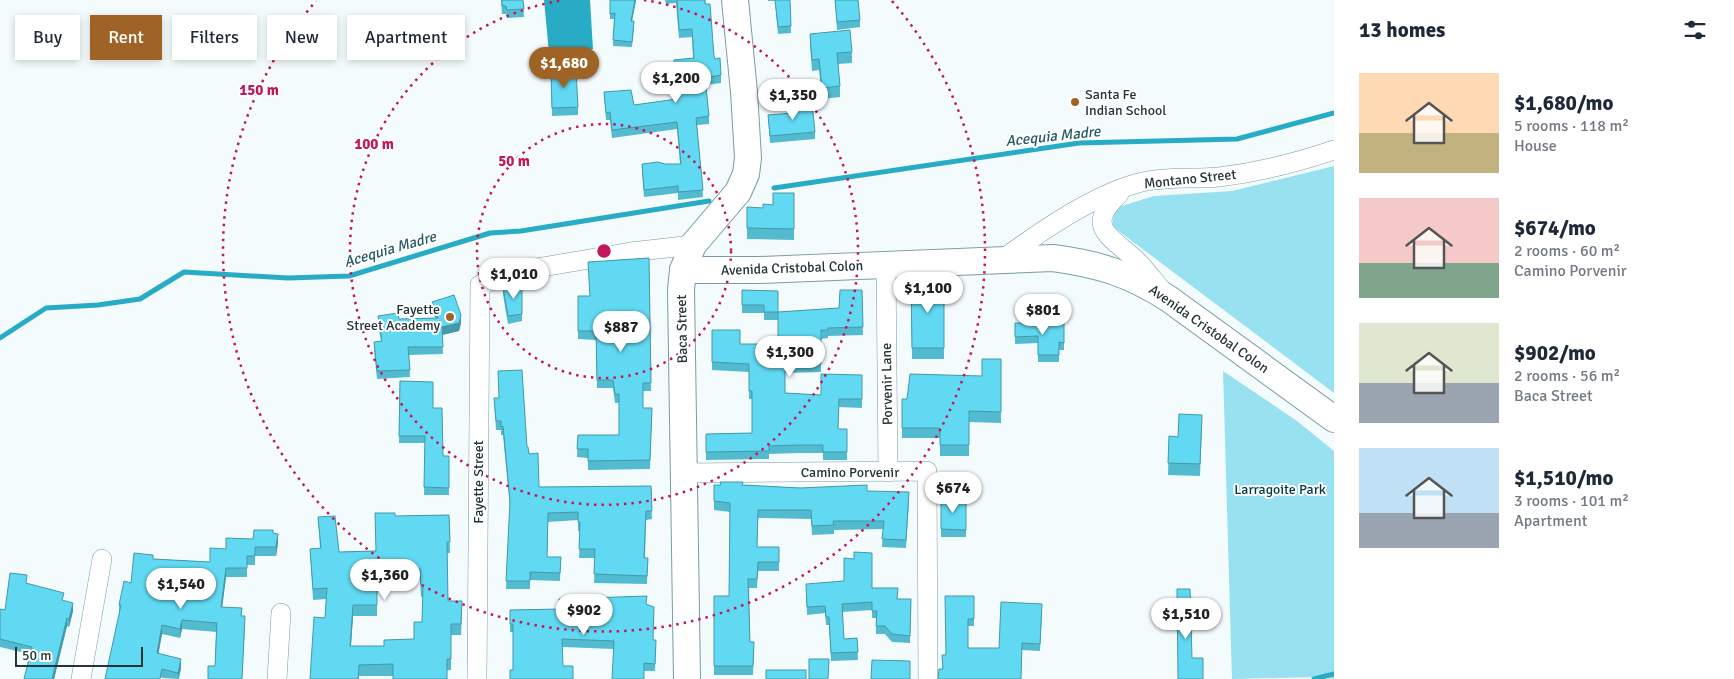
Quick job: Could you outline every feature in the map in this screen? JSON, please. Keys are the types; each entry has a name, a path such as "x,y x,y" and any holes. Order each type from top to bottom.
{"street":[{"name":"Baca Street","path":"687,679 681,290 683,270 699,237 738,192 746,174 748,158 735,0"},
{"name":"Montano Street","path":"1004,259 1031,238 1079,210 1127,187 1166,179 1218,177 1263,170 1301,162 1334,150"},
{"path":"1127,187 1107,205 1103,214 1104,232 1116,245 1137,261 1169,299"},
{"name":"Fayette Street","path":"477,679 480,285 519,271 631,252 699,237"},
{"name":"Avenida Cristobal Colon","path":"683,270 886,265 1053,258 1100,265 1143,283 1169,299 1334,419"},
{"name":"Porvenir Lane","path":"886,265 888,472"},
{"name":"Camino Porvenir","path":"684,473 927,471 928,679"},
{"path":"82,679 102,559"},
{"path":"277,679 281,613"}],"green space":[{"path":"1334,166 1334,393 1112,226 1115,208 1154,196 1232,191"},
{"name":"Larragoite Park","path":"1223,371 1297,421 1334,451 1334,679 1321,677 1232,679"}],"shaded area":[{"path":"544,0 590,0 593,49 549,53"}],"building":[{"path":"502,0 523,0 524,9 507,10 506,6 502,6"},
{"path":"610,0 635,0 631,21 634,21 632,42 613,40 615,13 610,14"},
{"path":"677,0 705,0 705,4 710,4 714,56 715,59 720,58 721,75 705,78 709,116 696,118 703,190 678,192 678,186 644,190 642,164 658,162 681,164 677,122 612,130 610,112 606,113 604,92 631,90 634,105 677,99 674,60 694,58 692,29 679,30"},
{"path":"775,0 790,0 791,26 778,27"},
{"path":"835,0 858,0 860,20 837,22"},
{"path":"850,30 852,52 837,53 840,86 822,88 819,59 812,60 810,34"},
{"path":"576,70 578,107 552,108 551,71"},
{"path":"812,103 815,132 770,136 768,115 793,113 792,105"},
{"path":"773,193 794,193 794,229 747,228 747,207 763,208 763,204 773,205"},
{"path":"649,258 651,383 643,383 643,408 652,408 650,460 588,461 588,449 577,449 578,435 619,435 619,394 615,394 613,380 597,380 596,331 578,331 578,296 590,296 588,262"},
{"path":"944,279 944,348 912,348 911,280"},
{"path":"522,284 522,314 508,316 503,287"},
{"path":"742,290 778,291 778,312 764,312 764,305 742,305"},
{"path":"840,290 862,290 863,327 821,330 821,364 785,365 785,393 821,395 821,374 862,375 862,399 839,399 838,429 847,429 847,452 823,452 823,445 798,445 769,446 769,451 706,452 706,434 752,433 752,391 749,391 749,364 712,362 712,330 740,330 740,344 778,344 778,312 839,308"},
{"path":"454,295 461,315 459,323 442,327 443,347 408,347 410,370 377,371 374,342 382,341 378,316 398,313 399,319 438,318 432,302"},
{"path":"1015,323 1064,323 1064,343 1059,342 1059,355 1038,355 1038,336 1015,337"},
{"path":"982,359 1001,359 1001,412 969,411 969,445 940,445 940,428 902,428 902,399 907,399 910,374 982,376"},
{"path":"522,370 527,447 529,454 538,453 539,487 651,486 652,511 646,511 644,558 648,558 647,576 594,574 595,549 579,549 580,522 578,522 578,512 548,513 547,557 561,557 560,573 530,572 530,581 506,581 510,501 503,426 501,427 501,421 496,421 494,398 499,398 498,371"},
{"path":"400,381 433,382 433,408 442,408 443,456 449,456 449,488 424,487 425,436 399,436"},
{"path":"1179,414 1202,415 1200,464 1168,463 1169,436 1178,437"},
{"path":"720,482 743,482 742,485 800,488 867,485 867,491 909,492 906,540 882,539 884,521 833,521 834,525 812,526 811,510 758,510 757,547 779,547 779,562 758,562 757,579 748,579 750,642 754,642 753,666 714,666 714,596 729,596 730,503 714,501 714,485 721,485"},
{"path":"941,499 966,500 966,530 941,529"},
{"path":"375,513 395,513 395,516 449,515 450,542 447,542 448,601 462,601 461,624 451,624 451,659 447,659 447,679 393,679 393,664 359,665 358,679 310,679 314,617 325,618 327,588 313,589 310,549 321,548 318,517 335,516 339,552 376,551","holes":["420,569 421,585 423,585 422,622 414,622 414,639 384,640 384,646 350,646 353,605 377,605 377,577 382,576 382,570"]},
{"path":"254,530 273,530 273,533 278,534 276,547 255,547 255,556 247,556 247,568 226,568 221,607 242,608 241,616 245,616 242,679 208,679 208,666 215,666 217,623 182,620 180,629 162,625 157,653 181,659 178,673 162,669 160,679 105,679 121,605 119,605 124,581 131,583 134,553 153,555 153,559 210,562 210,548 226,549 226,538 253,539"},
{"path":"854,552 872,553 872,588 898,588 897,599 911,599 910,636 892,634 885,626 876,626 877,611 872,611 872,602 842,604 844,639 857,638 858,652 831,653 829,617 826,617 825,606 807,607 806,584 844,581 844,558 854,559"},
{"path":"10,573 27,575 26,583 64,593 62,600 73,603 69,619 67,618 52,679 24,679 32,647 0,639 0,609 5,610"},
{"path":"1177,589 1190,589 1192,658 1203,658 1203,679 1178,679"},
{"path":"647,596 646,604 654,607 653,640 656,640 655,664 644,663 644,679 612,679 614,641 562,639 563,666 573,666 573,679 510,679 510,670 513,670 513,624 510,624 510,610 560,609 559,599"},
{"path":"945,596 974,596 974,619 968,619 968,648 999,648 1001,602 1042,604 1040,644 1022,643 1021,679 938,679 939,669 943,669 942,655 946,655"},
{"path":"809,659 829,659 828,679 809,679"},
{"path":"872,660 910,661 910,679 871,679"},
{"path":"766,670 806,670 806,679 766,679"}],"waterway":[{"name":"Acequia Madre","path":"774,188 1079,143 1237,139 1334,113"},
{"name":"Acequia Madre","path":"0,338 46,308 98,305 140,299 184,272 288,278 349,276 490,233 521,231 709,201"},
{"path":"1314,679 1334,674"}],"place":[{"name":"Santa Fe Indian School","path":"1075,102"},
{"name":"Fayette Street Academy","path":"450,317"}]}
